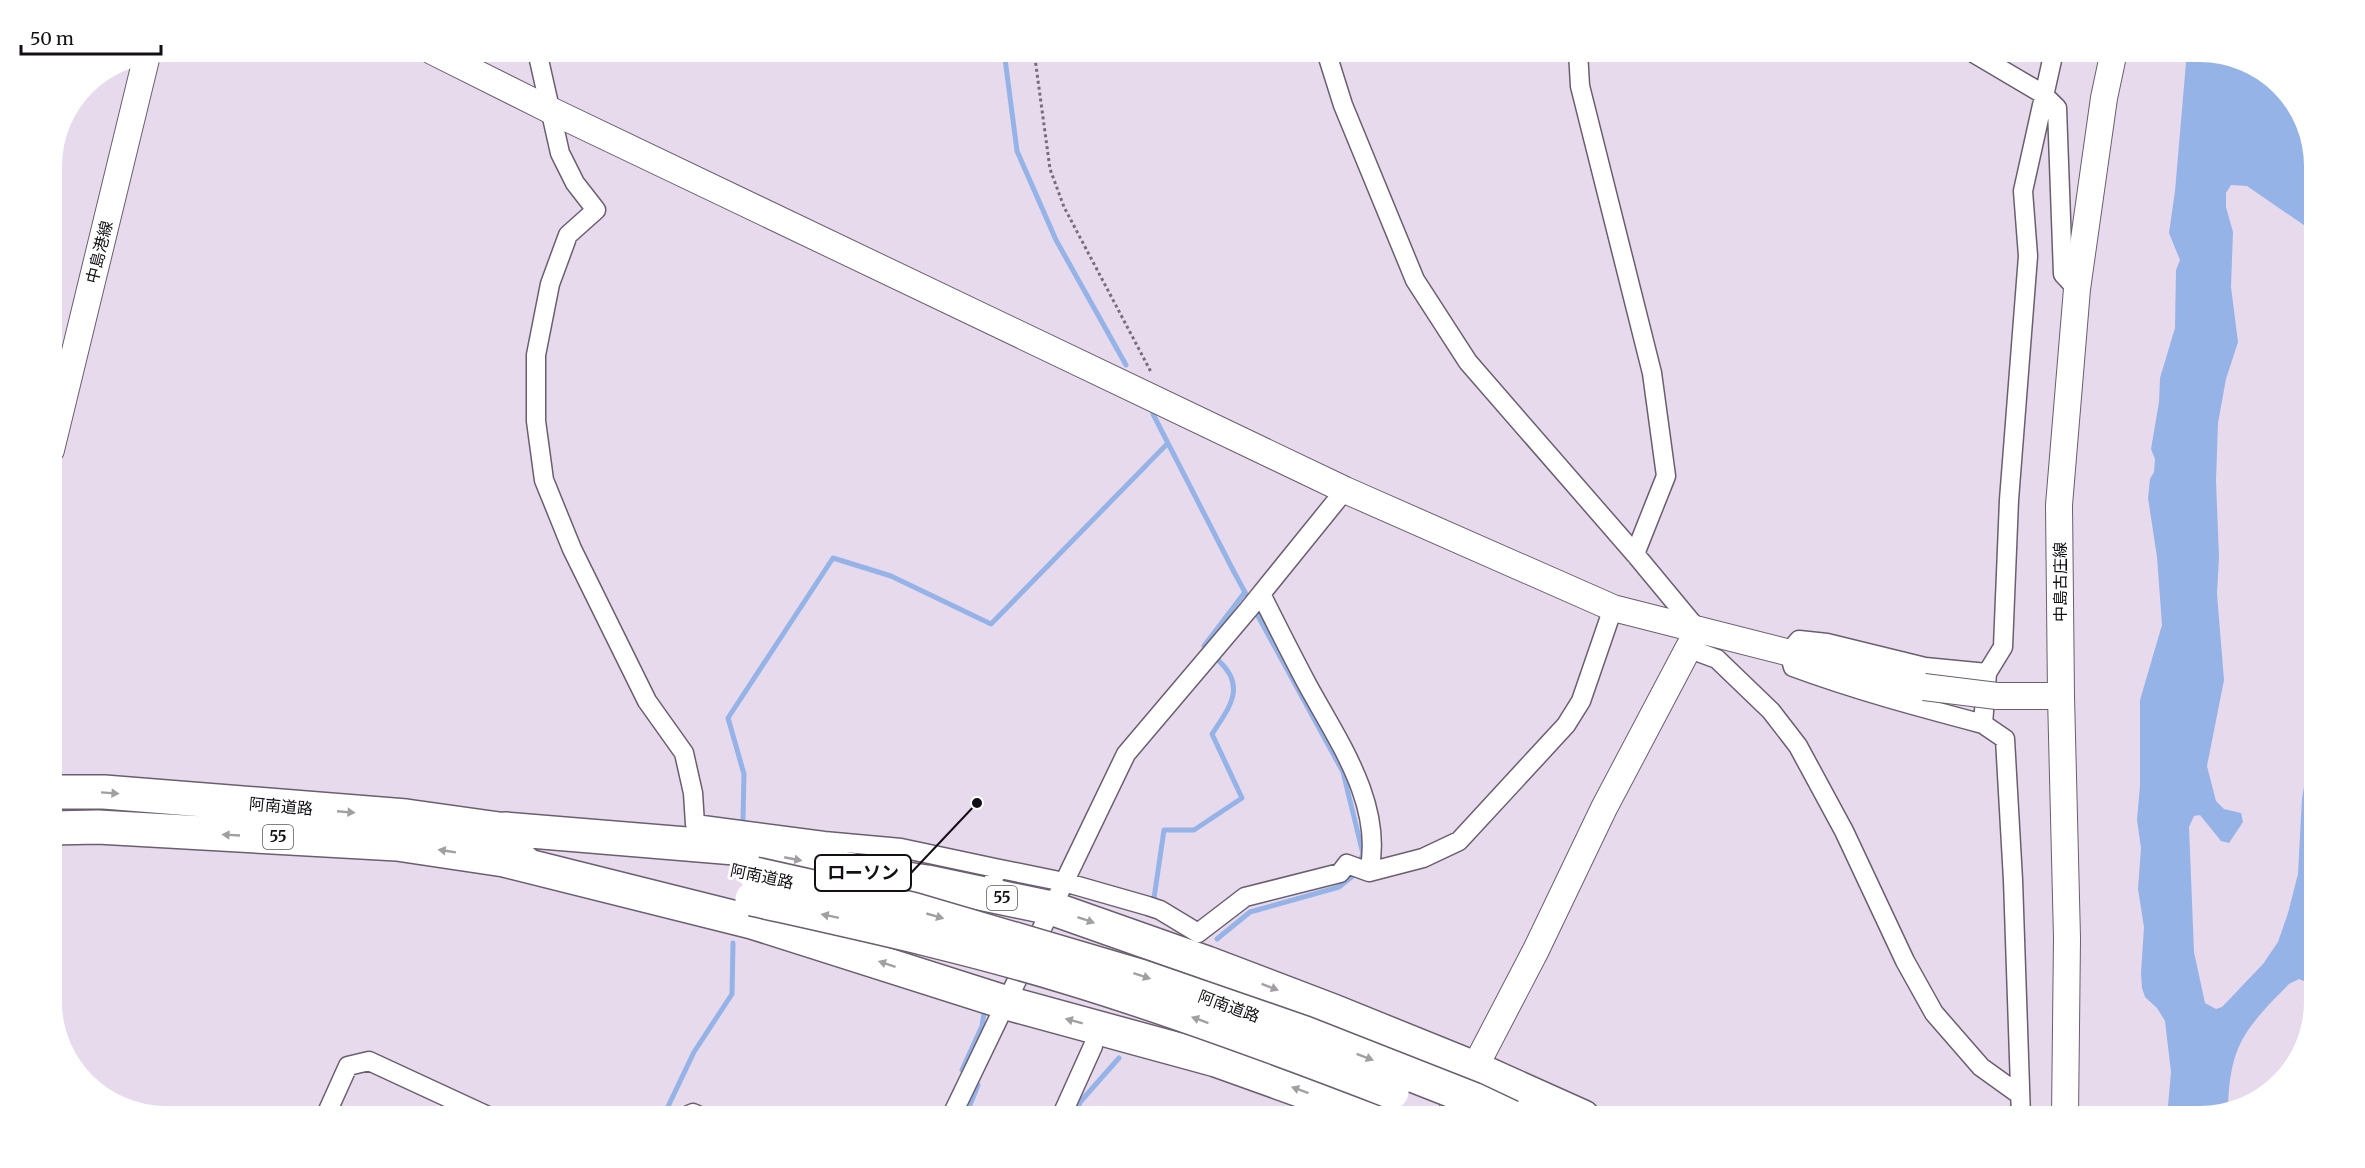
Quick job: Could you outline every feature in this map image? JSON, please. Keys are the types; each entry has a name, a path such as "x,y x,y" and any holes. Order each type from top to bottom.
{"highway":[{"name":"阿南道路","path":"62,792 104,792 406,816 505,845 754,887 912,909 1140,976 1305,1033 1488,1106"},
{"name":"阿南道路","path":"62,828 98,827 397,844 505,845"},
{"name":"55","path":"505,845 735,848 927,882 993,882 1058,895 1207,963 1474,1068 1558,1106"},
{"name":"55","path":"505,845 1007,1003 1216,1060 1344,1106"},
{"name":"阿南道路","path":"754,887 1070,978 1194,1018 1427,1106"}],"street":[{"path":"454,62 1346,490 1613,608 1692,639 1789,652 1924,687 1997,696 2061,696"},
{"path":"540,62 560,153 575,183 596,210 568,235 550,284 536,355 536,421 544,480 572,549 647,701 684,753 693,793 695,824 824,841 901,848 993,882"},
{"path":"1329,62 1343,105 1415,280 1468,362 1635,554 1692,639 1717,659 1771,711 1798,746 1844,831 1905,961 1934,1013 1981,1067 2020,1095"},
{"path":"1579,62 1580,86 1652,373 1666,476 1635,554"},
{"path":"1989,62 2043,94 2057,108 2063,274 2077,289"},
{"path":"1983,724 1987,672 2003,647 2009,500 2028,256 2023,190 2051,62"},
{"name":"中島古庄線","path":"2065,1106 2067,938 2059,505 2077,289 2104,98 2112,62"},
{"name":"中島港線","path":"62,405 145,64"},
{"path":"956,1106 1126,754 1346,490"},
{"path":"1255,601 1362,788 1373,854 1362,870"},
{"path":"1058,895 1154,908 1198,933 1245,897 1330,877 1340,873 1347,864 1362,870 1423,858 1459,841 1566,725 1581,701 1613,608"},
{"path":"1455,1106 1536,950 1604,808 1692,639"},
{"path":"1789,652 1799,640 1818,642 1925,667 1987,672"},
{"path":"1789,652 1793,667 1918,707 1983,724 2005,739 2013,879 2020,1106"},
{"path":"1066,1106 1093,1046"},
{"path":"330,1106 348,1066 369,1061 466,1106"}],"path":[{"path":"1035,62 1050,169 1064,207 1155,379 1158,400"}],"water":[{"path":"2186,62 2233,67 2268,87 2286,108 2298,132 2303,159 2303,225 2247,186 2231,185 2226,193 2226,207 2233,232 2231,287 2238,342 2226,379 2218,423 2217,594 2224,680 2207,766 2216,801 2224,809 2241,813 2243,822 2229,843 2221,841 2200,815 2194,816 2189,827 2194,952 2205,1003 2216,1009 2222,1007 2263,964 2278,942 2298,874 2304,788 2304,981 2299,979 2289,984 2251,1026 2243,1039 2232,1068 2228,1102 2199,1106 2168,1106 2171,1072 2165,1021 2157,1008 2145,997 2142,988 2144,927 2138,889 2141,848 2137,820 2140,786 2140,700 2162,625 2157,557 2148,498 2150,479 2154,472 2155,459 2151,449 2159,402 2160,378 2175,328 2176,270 2180,260 2169,233 2175,191"}],"waterway":[{"path":"1005,62 1017,151 1056,240 1126,365"},
{"path":"1153,414 1234,572 1343,772 1363,854 1354,875 1339,887 1250,912 1217,939"},
{"path":"743,820 744,774 728,718 833,558 891,576 991,624 1168,443"},
{"path":"1204,646 1245,592"},
{"path":"1153,905 1164,830 1194,830 1242,798 1212,734 1229,706 1234,689 1232,680 1219,661"},
{"path":"668,1106 694,1052 732,994 733,943"},
{"path":"962,1070 982,1026 985,1007"},
{"path":"1078,1106 1119,1058"},
{"path":"969,1106 978,1085"}],"place":[{"name":"ローソン","path":"977,803"}]}
